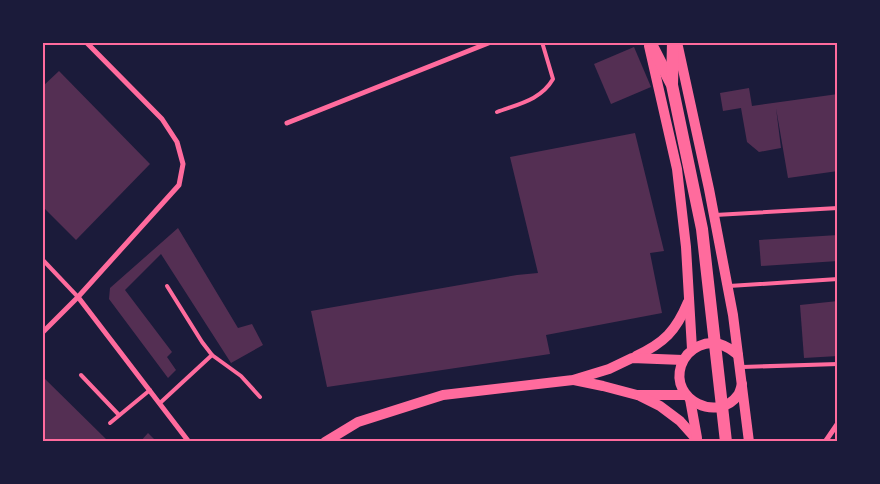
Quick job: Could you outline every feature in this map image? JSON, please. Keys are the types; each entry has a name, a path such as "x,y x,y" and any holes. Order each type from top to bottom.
{"main road":[{"path":"649,42 672,85"},
{"path":"649,42 677,169 686,247 692,350"},
{"path":"675,42 672,85 702,230 726,442"},
{"path":"675,42 714,215 740,367 749,442"},
{"path":"325,442 358,422 443,394 573,380 608,369 652,349 669,336 681,318 689,299"},
{"path":"697,441 688,397 680,384 679,372 683,360 692,350 704,344 716,343 728,347 738,355"},
{"path":"632,358 683,360"},
{"path":"573,380 637,394 688,397 702,406 715,408 728,404 738,395 742,383"},
{"path":"637,394 660,406 680,421 697,441"}],"street":[{"path":"42,333 78,297 179,185 183,164 177,142 162,118 86,42"},
{"path":"287,123 489,43"},
{"path":"78,297 189,442"},
{"path":"825,442 838,423"}],"lane":[{"path":"497,112 534,98 548,88 553,79 542,42"},
{"path":"714,215 838,208"},
{"path":"42,259 78,297"},
{"path":"727,286 838,279"},
{"path":"167,286 212,355 241,376 260,397"},
{"path":"160,403 212,355"},
{"path":"740,367 838,364"},
{"path":"80,375 119,415"},
{"path":"110,422 150,390"}],"building":[{"path":"634,47 651,87 611,104 594,64"},
{"path":"59,71 150,164 76,240 42,206 42,87"},
{"path":"749,88 752,106 838,94 838,171 788,178 776,108 781,148 759,152 747,142 741,108 723,111 720,93"},
{"path":"635,133 664,251 650,253 662,313 546,335 550,354 327,387 311,311 538,273 510,157"},
{"path":"178,228 238,328 252,324 263,345 231,363 161,254 125,290 172,352 167,357 176,370 168,378 109,299 110,288"},
{"path":"838,235 838,261 761,266 759,240"},
{"path":"838,301 838,356 804,358 800,305"},
{"path":"42,376 109,442 42,442"},
{"path":"148,433 157,442 140,442"}]}
